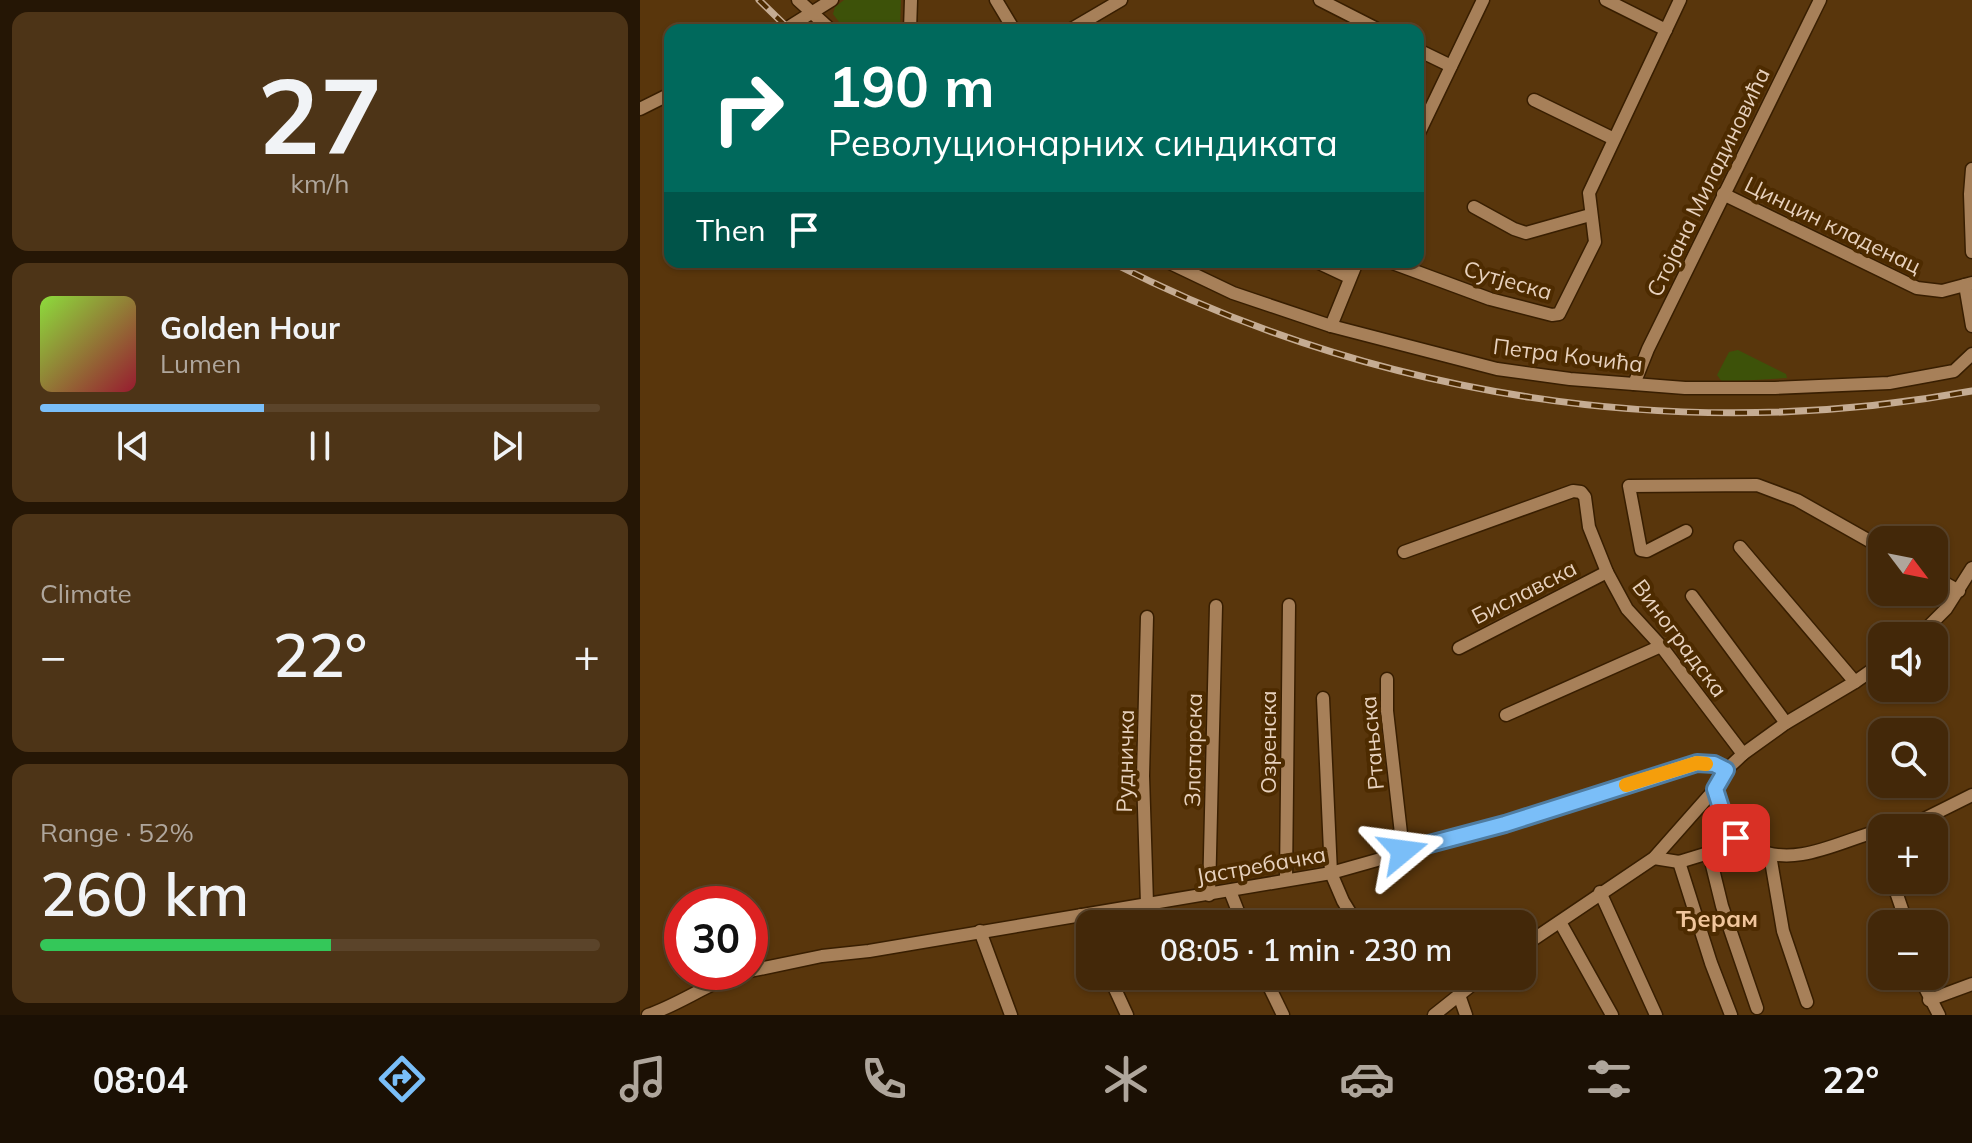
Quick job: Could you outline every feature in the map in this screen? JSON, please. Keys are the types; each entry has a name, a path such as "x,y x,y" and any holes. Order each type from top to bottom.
{"street":[{"path":"798,0 824,24"},
{"path":"794,24 832,0"},
{"path":"910,24 911,0"},
{"path":"996,0 1010,24"},
{"path":"1080,24 1121,0"},
{"path":"1320,0 1367,24"},
{"path":"1424,122 1483,0"},
{"path":"1606,0 1666,30"},
{"name":"Сутјеска","path":"1406,268 1490,299 1556,315 1562,311 1595,242 1589,193 1612,138 1680,0"},
{"name":"Стојана Миладиновића","path":"1634,384 1723,194 1820,0"},
{"path":"1424,53 1451,66"},
{"path":"640,109 664,97"},
{"path":"1534,100 1612,138"},
{"path":"1971,246 1972,169"},
{"name":"Цинцин кладенац","path":"1723,194 1917,288 1942,291 1969,284"},
{"path":"1474,207 1526,233 1590,215"},
{"name":"Петра Кочића","path":"1181,268 1233,293 1331,326 1497,369 1634,384 1685,388 1775,388 1889,383 1954,371 1972,354"},
{"path":"1330,268 1349,277"},
{"path":"1331,326 1354,268"},
{"path":"1969,284 1972,326"},
{"path":"1686,531 1647,551 1641,550 1629,486 1757,485 1797,500 1868,540"},
{"name":"Виноградска","path":"1404,552 1577,490 1585,497 1589,527 1607,572 1627,609 1661,646 1743,754"},
{"path":"1740,547 1855,682"},
{"path":"1931,622 1959,591 1972,568"},
{"name":"Биславска","path":"1459,648 1607,572"},
{"path":"1948,585 1959,591"},
{"path":"1692,596 1786,723"},
{"name":"Озренска","path":"1286,879 1289,605"},
{"name":"Златарска","path":"1209,895 1216,606"},
{"name":"Рудничка","path":"1147,617 1143,776 1147,904"},
{"path":"1506,715 1661,646"},
{"path":"1536,938 1654,858 1715,789 1726,770 1743,754 1786,723 1868,673"},
{"name":"Ртањска","path":"1387,679 1387,711 1403,851"},
{"path":"1323,698 1331,873 1348,910"},
{"name":"Јастребачка","path":"1111,910 1331,873 1505,824 1697,763 1714,764 1726,770"},
{"path":"1715,789 1727,825 1741,843 1770,855 1793,856 1868,834"},
{"path":"1934,814 1972,795"},
{"path":"1654,858 1679,862 1741,843"},
{"path":"1709,853 1722,906 1757,1008"},
{"path":"1770,855 1783,931 1807,1002"},
{"path":"1679,862 1731,1015"},
{"path":"1230,891 1237,910"},
{"path":"1600,892 1656,1015"},
{"name":"Јастребачка","path":"768,967 1076,916"},
{"path":"1560,922 1612,1015"},
{"path":"980,931 1011,1015"},
{"path":"1929,1000 1972,984"},
{"name":"Јастребачка","path":"648,1015 700,990"},
{"path":"1115,990 1127,1015"},
{"path":"1271,990 1283,1015"},
{"path":"1434,1015 1465,990"},
{"path":"1925,990 1939,1015"},
{"path":"1459,995 1466,1015"}],"green space":[{"path":"844,0 901,0 900,24 840,24 833,14 835,7"},
{"path":"1738,350 1786,374 1787,378 1722,382 1717,375 1729,352"}],"railway":[{"path":"759,0 784,24"},
{"path":"1124,268 1212,309 1315,347 1422,376 1531,397 1641,410 1751,413 1862,406 1972,391"}],"slow traffic":[{"path":"1626,785 1697,763 1706,764"}],"district":[{"name":"Ђерам","path":"1717,919"}],"route":[{"path":"1403,851 1505,824 1697,763 1714,764 1726,770 1715,789 1727,825 1736,838"}]}
